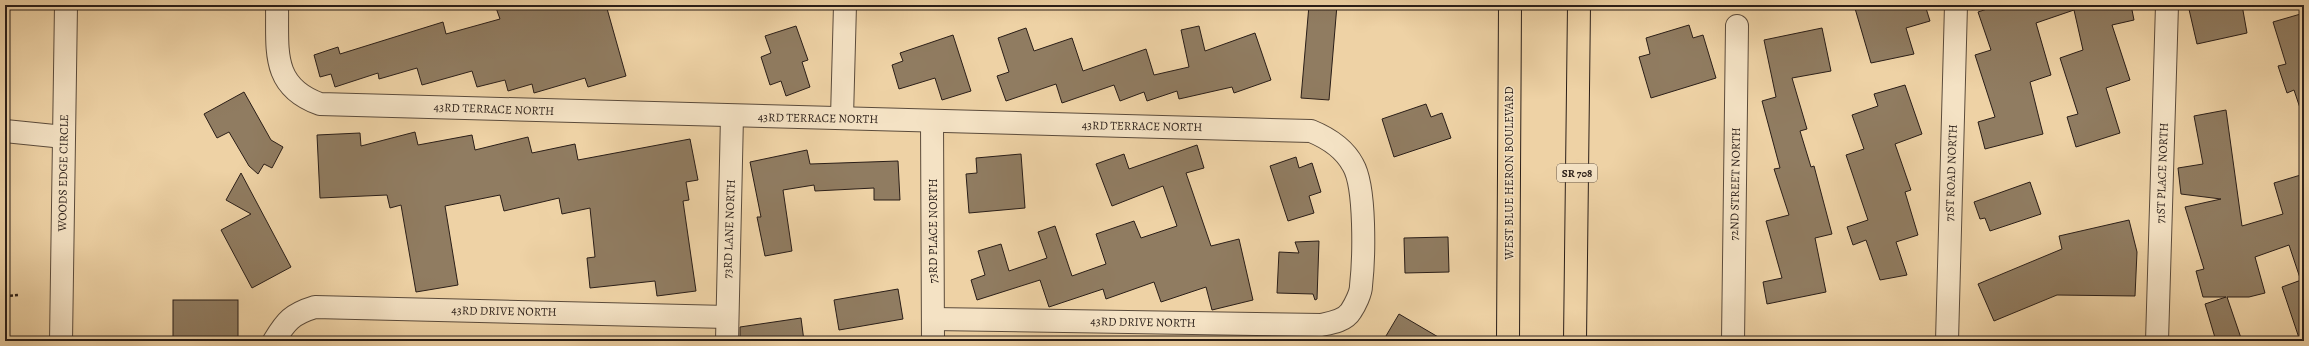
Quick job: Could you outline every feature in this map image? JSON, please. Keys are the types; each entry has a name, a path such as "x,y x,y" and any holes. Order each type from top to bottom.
{"highway":[{"name":"WEST BLUE HERON BOULEVARD","path":"1508,341 1510,5"},
{"name":"SR 708","path":"1576,341 1579,5"}],"street":[{"name":"WOODS EDGE CIRCLE","path":"61,341 66,5"},
{"name":"43RD TERRACE NORTH","path":"277,5 278,57 282,74 291,88 304,99 320,104 732,116 842,117 932,121 1311,131 1328,138 1343,150 1356,170 1362,198 1361,288 1350,313"},
{"path":"842,117 845,5"},
{"name":"71ST ROAD NORTH","path":"1947,341 1956,5"},
{"name":"71ST PLACE NORTH","path":"2157,341 2166,5"},
{"name":"72ND STREET NORTH","path":"1733,341 1737,26"},
{"name":"73RD LANE NORTH","path":"727,341 732,116"},
{"name":"73RD PLACE NORTH","path":"932,121 933,341"},
{"path":"5,131 64,137"},
{"name":"43RD DRIVE NORTH","path":"274,341 285,322 298,312 315,307 727,317"},
{"name":"43RD DRIVE NORTH","path":"933,319 1321,325 1337,322 1350,313"}],"path":[{"path":"5,296 19,295"}],"building":[{"path":"495,5 606,5 626,76 588,87 585,78 534,93 532,84 508,91 505,80 477,87 472,71 422,85 417,68 379,79 378,73 335,87 331,74 320,77 314,55 338,47 340,54 443,22 446,34 500,19"},
{"path":"1309,5 1337,5 1329,100 1301,98"},
{"path":"1854,5 1925,5 1930,21 1906,28 1914,54 1871,63"},
{"path":"1999,5 2131,5 2134,20 2112,25 2130,80 2106,88 2120,133 2076,147 2067,117 2078,114 2060,58 2083,50 2074,10 2036,23 2051,75 2030,82 2043,134 1985,149 1978,122 1995,117 1975,55 1991,50 1978,12"},
{"path":"2188,5 2242,5 2247,33 2197,44"},
{"path":"2304,13 2304,107 2300,108 2294,90 2287,93 2278,66 2286,64 2273,22"},
{"path":"1689,25 1693,38 1703,35 1716,78 1651,98 1639,57 1650,54 1646,38"},
{"path":"796,26 808,60 802,62 810,87 786,96 781,81 770,85 761,57 771,53 765,36"},
{"path":"1199,26 1205,51 1255,33 1271,80 1234,93 1232,87 1179,99 1177,91 1147,101 1144,92 1120,101 1114,85 1062,103 1056,84 1006,101 997,76 1009,72 998,38 1026,28 1034,51 1072,38 1083,71 1146,49 1154,75 1189,67 1181,30"},
{"path":"1822,28 1831,71 1792,78 1807,129 1800,131 1811,167 1814,166 1832,234 1815,238 1826,292 1767,304 1763,282 1782,278 1766,221 1789,215 1774,169 1780,168 1762,101 1776,97 1764,40"},
{"path":"953,35 971,91 942,100 935,78 899,89 892,65 903,61 900,53"},
{"path":"1905,85 1922,134 1895,144 1911,190 1905,192 1918,235 1896,242 1907,275 1880,280 1866,240 1853,245 1847,227 1868,220 1846,155 1864,149 1852,115 1878,106 1874,94"},
{"path":"244,92 271,140 283,147 272,168 264,164 258,174 249,166 229,132 217,138 204,114"},
{"path":"1426,104 1431,117 1442,113 1451,138 1394,157 1382,119"},
{"path":"2226,110 2242,226 2283,214 2274,183 2304,174 2304,278 2300,278 2289,245 2255,257 2265,293 2249,297 2227,297 2242,341 2216,341 2205,304 2226,297 2203,297 2196,271 2204,269 2185,207 2221,199 2181,194 2178,168 2203,164 2194,116"},
{"path":"415,132 418,145 472,135 475,150 528,137 532,153 575,144 578,160 690,139 698,180 686,182 689,200 683,201 696,291 657,296 655,281 590,288 587,258 595,257 590,208 562,214 559,198 504,211 500,195 445,206 458,285 416,292 401,205 390,208 387,195 320,198 317,135 360,133 361,146"},
{"path":"1197,145 1204,168 1186,173 1211,246 1239,239 1253,300 1212,310 1206,287 1161,302 1154,282 1106,299 1103,289 1049,307 1040,280 977,300 971,280 985,275 978,251 1001,244 1009,271 1047,258 1038,232 1055,226 1072,276 1106,264 1096,234 1134,221 1141,238 1177,226 1163,186 1112,206 1096,164 1124,154 1129,169"},
{"path":"807,150 810,164 898,161 900,200 874,200 874,188 815,191 814,185 783,190 792,251 765,256 757,217 761,217 750,162"},
{"path":"1021,154 1025,208 969,213 966,174 977,173 976,158"},
{"path":"1296,157 1299,168 1312,163 1321,192 1309,196 1314,213 1288,221 1270,166"},
{"path":"241,173 291,267 252,288 221,230 251,214 226,200"},
{"path":"2030,182 2041,214 1990,231 1985,218 1980,219 1974,202"},
{"path":"2129,220 2137,252 2135,296 2057,295 1994,321 1978,284 2062,249 2059,236"},
{"path":"1448,237 1449,272 1405,273 1404,238"},
{"path":"1319,241 1317,299 1315,300 1313,294 1277,293 1279,252 1299,253 1295,242"},
{"path":"2304,279 2304,341 2300,341 2282,287"},
{"path":"898,289 903,319 839,330 834,300"},
{"path":"173,300 238,300 238,341 173,341"},
{"path":"1399,314 1445,341 1383,341"},
{"path":"801,318 804,341 740,341 740,327"}]}
